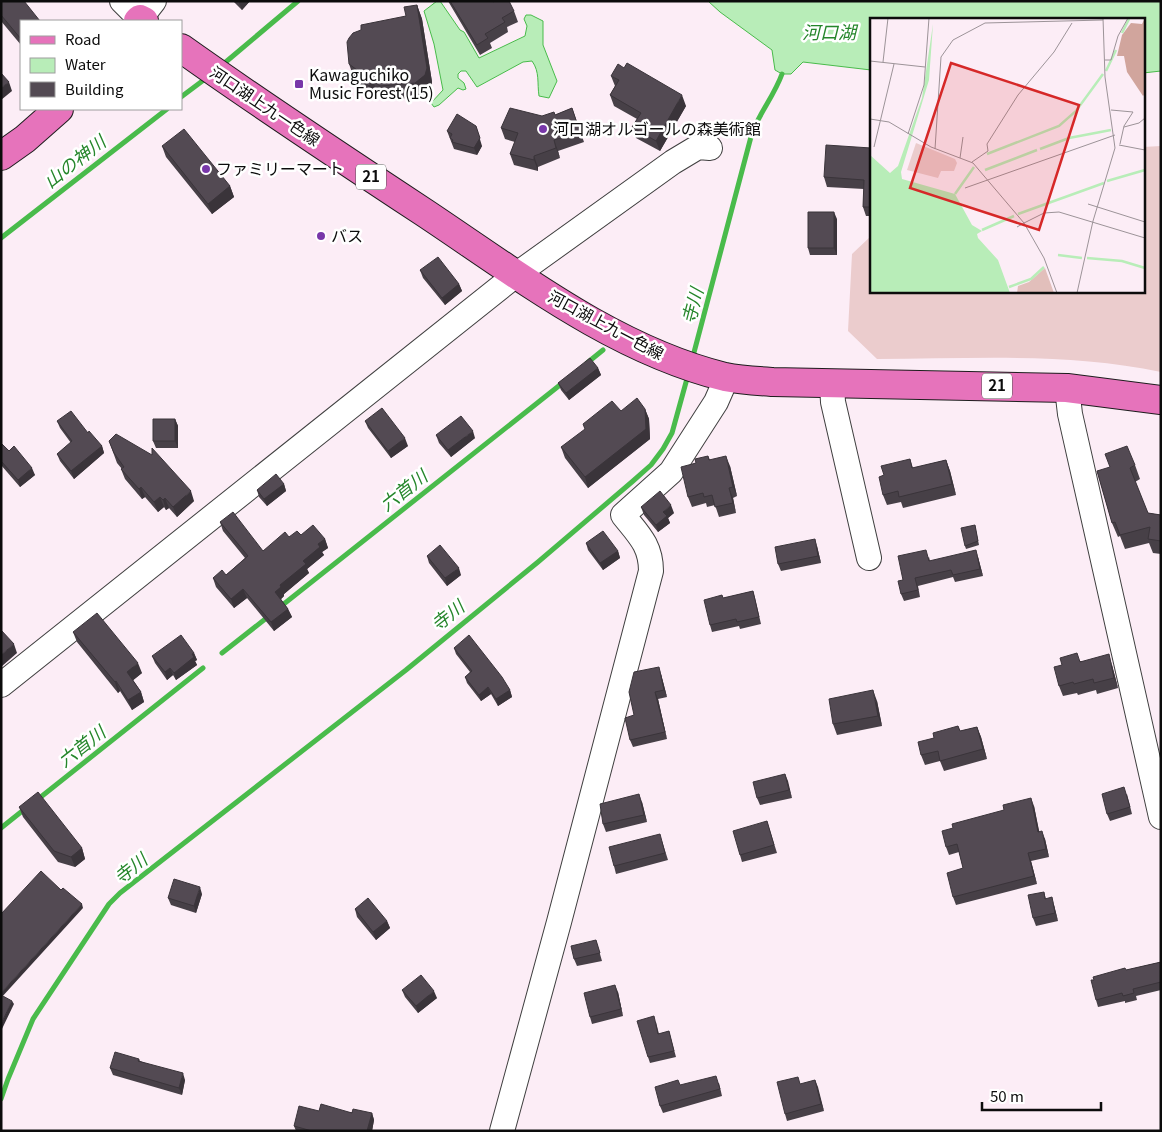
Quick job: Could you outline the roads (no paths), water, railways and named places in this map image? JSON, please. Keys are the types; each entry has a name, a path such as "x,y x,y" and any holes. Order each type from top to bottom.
{"main road":[{"name":"河口湖上九一色線","path":"190,54 226,80 568,307 638,346 683,364 720,375 773,382 832,385 1067,388 1161,400"},
{"path":"1,156 58,110"}],"street":[{"path":"1,686 517,274 673,162 698,147 710,148"},
{"path":"502,1131 557,931 651,571 647,545 622,515 671,472 716,402 720,375"},
{"path":"832,385 833,402 868,558"},
{"path":"1067,388 1070,414 1161,817"}],"water":[{"path":"437,1 440,1 460,30 464,32 479,58 525,36 527,26 524,19 526,15 531,15 543,21 543,45 557,81 549,98 539,96 537,73 532,61 523,62 477,87 466,71 461,71 458,74 458,78 464,83 466,89 458,88 439,105 434,107 431,103 443,90 434,44 424,11"},
{"name":"河口湖","path":"708,1 1161,1 1161,71 1144,73 1144,18 870,18 870,70 803,62 791,74 782,74 775,70 772,50"}],"waterway":[{"name":"山の神川","path":"221,66 298,1"},
{"name":"寺川","path":"692,360 752,133 782,74"},
{"name":"山の神川","path":"182,96 209,76"},
{"name":"山の神川","path":"1,238 166,110"},
{"name":"六首川","path":"587,363 603,350"},
{"name":"寺川","path":"1,1099 33,1019 109,904 120,893 406,670 538,562 651,465 672,433 688,375"},
{"name":"六首川","path":"280,607 565,381"},
{"name":"六首川","path":"222,653 269,616"},
{"name":"六首川","path":"37,800 203,668"},
{"name":"六首川","path":"1,828 26,808"}],"place":[{"name":"Kawaguchiko Music Forest (15)","path":"299,84"},
{"name":"河口湖オルゴールの森美術館","path":"543,129"},
{"name":"ファミリーマート","path":"206,169"},
{"name":"バス","path":"321,236"}]}
